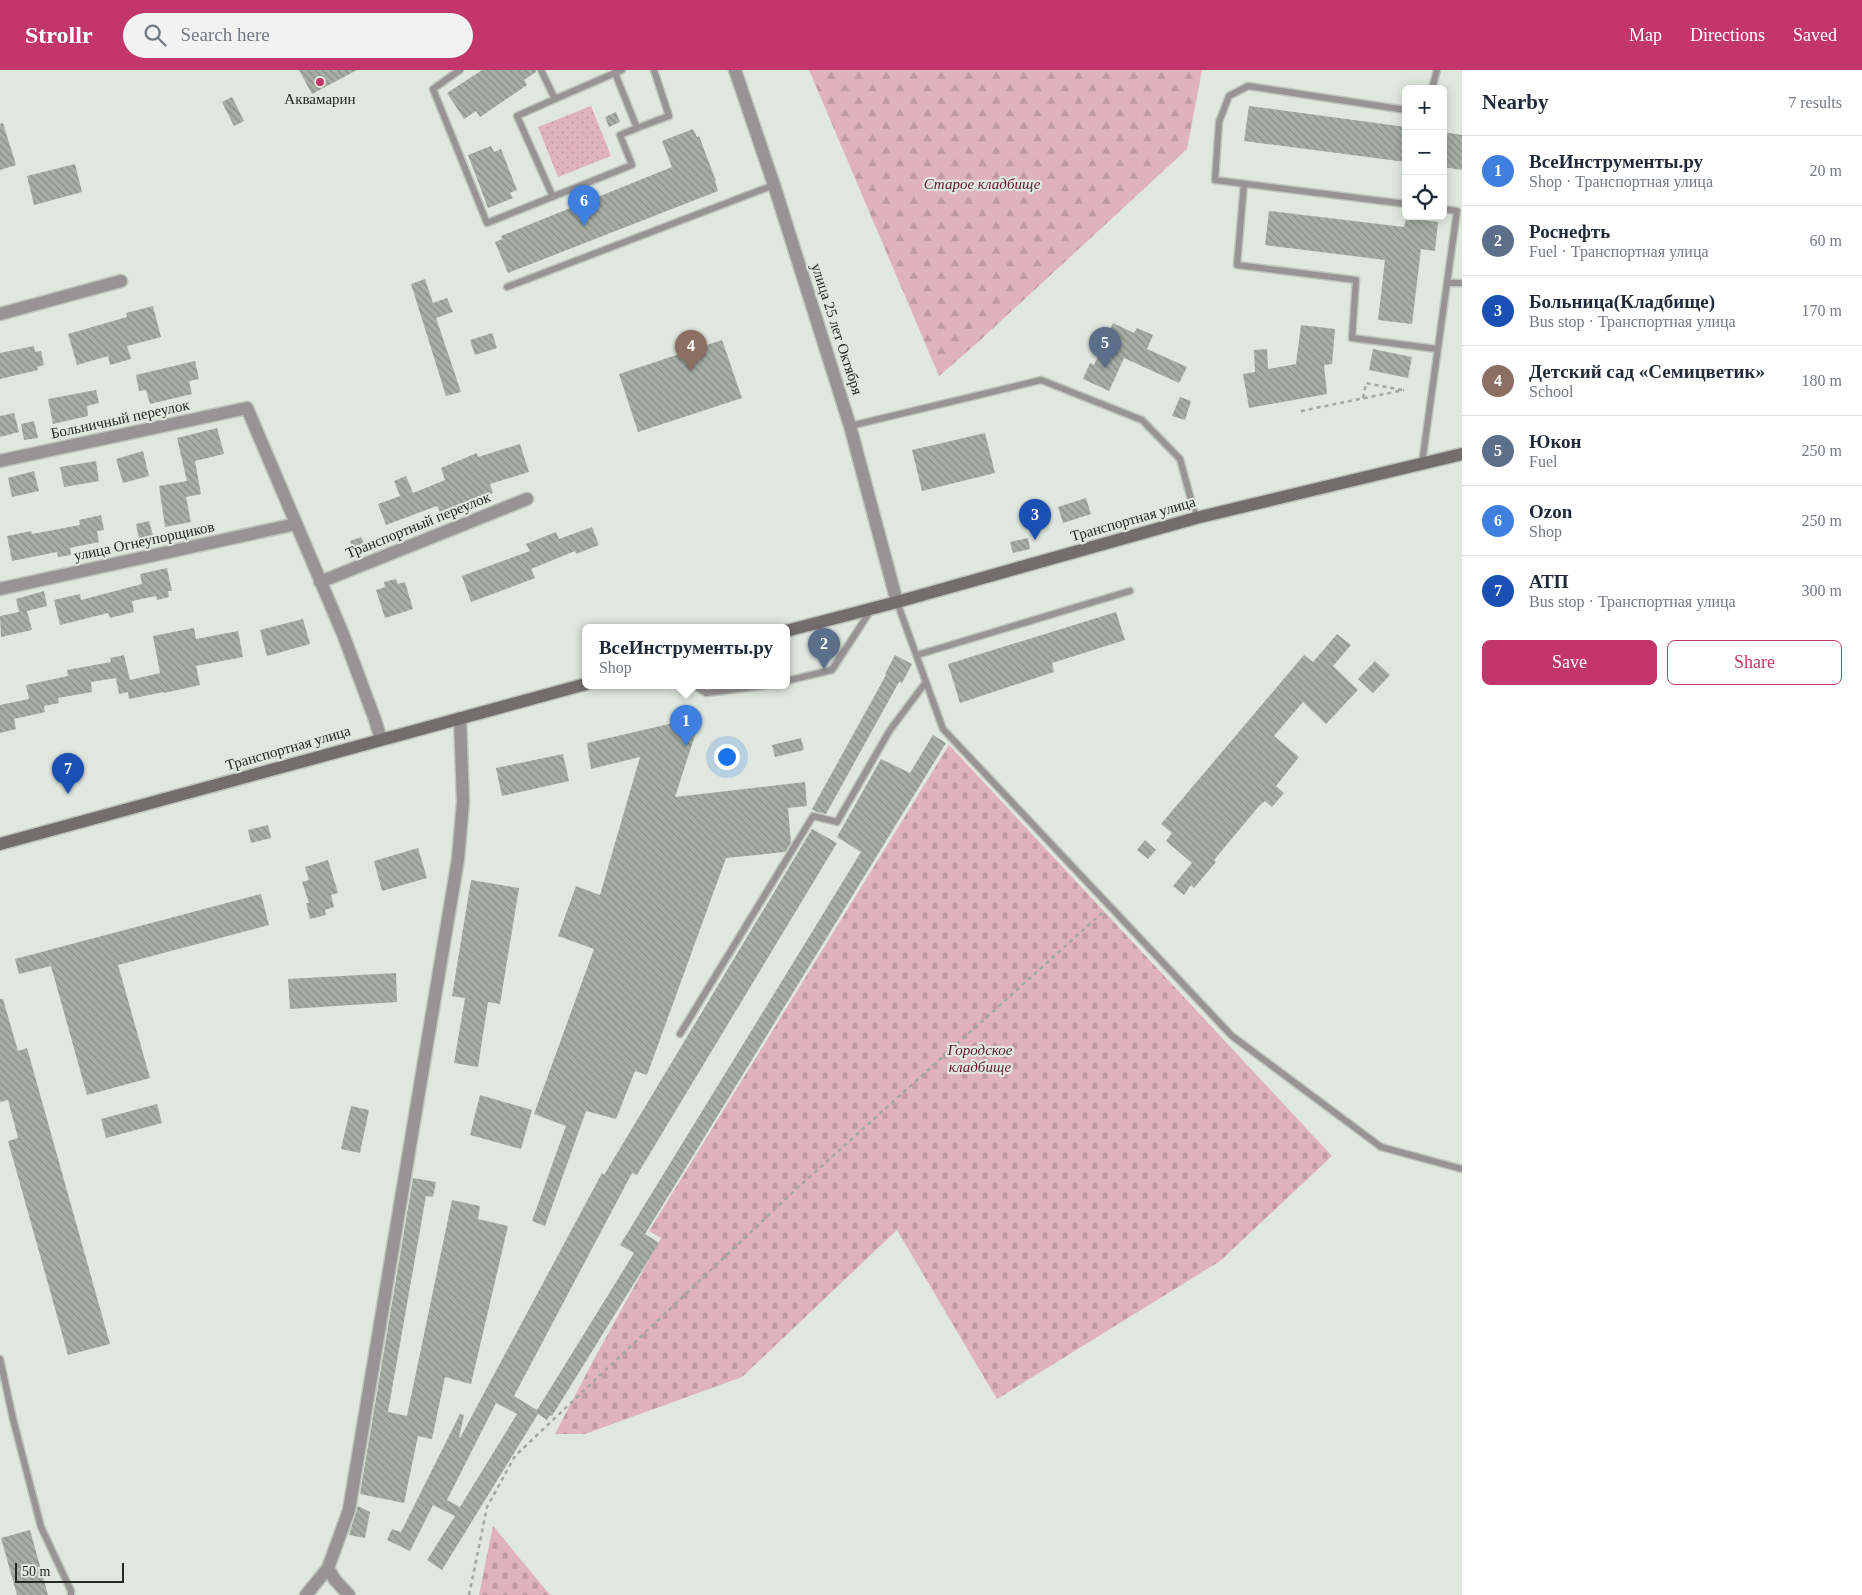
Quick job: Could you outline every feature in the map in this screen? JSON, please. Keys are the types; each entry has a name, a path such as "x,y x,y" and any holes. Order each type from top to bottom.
{"main road":[{"name":"Транспортная улица","path":"790,629 897,602 1196,518 1462,454"},
{"name":"Транспортная улица","path":"0,844 582,685"}],"street":[{"name":"улица 25 лет Октября","path":"735,70 774,185 850,426 897,602"},
{"path":"0,314 121,281"},
{"name":"Больничный переулок","path":"0,461 247,408 296,524"},
{"name":"Транспортный переулок","path":"320,582 527,499"},
{"path":"296,524 343,634 381,739"},
{"name":"улица Огнеупорщиков","path":"0,589 296,524"},
{"path":"306,1595 328,1568 348,1510 458,859 463,802 460,718"},
{"path":"328,1568 335,1580 348,1595"}],"lane":[{"path":"460,70 433,89 487,223 632,165 620,135 669,116 654,70"},
{"path":"541,70 555,99"},
{"path":"553,197 517,116 622,70"},
{"path":"1433,85 1437,70"},
{"path":"615,73 637,128"},
{"path":"1402,109 1248,86 1229,96 1219,122 1215,180 1402,204"},
{"path":"1244,184 1237,265 1356,280 1352,338 1437,349"},
{"path":"507,287 774,185"},
{"path":"1422,463 1457,211 1447,210"},
{"path":"1448,283 1462,283"},
{"path":"850,426 1041,380 1142,420 1180,459 1196,518"},
{"path":"917,655 1130,591"},
{"path":"897,602 944,730 1232,1036 1381,1147 1462,1169"},
{"path":"790,680 832,670 873,607"},
{"path":"680,1034 813,816 836,822 890,730 926,682"},
{"path":"699,689 706,694 742,689"},
{"path":"0,1359 12,1419 41,1527 71,1591 71,1595"}],"path":[{"path":"1301,411 1404,390 1366,383 1363,398"},
{"path":"469,1595 487,1507 515,1456 794,1192 1110,906"}],"green space":[{"name":"Старое кладбище","path":"809,70 1202,70 1187,149 939,376"},
{"path":"591,106 611,156 558,177 538,127"},
{"name":"Городское кладбище","path":"949,745 1332,1156 1220,1261 997,1399 897,1230 742,1377 585,1434 555,1434 661,1238 649,1231"},
{"path":"493,1526 550,1595 479,1595"}],"building":[{"name":"Аквамарин","path":"299,70 357,70 312,94"},
{"path":"482,70 536,70 536,72 524,80 527,85 480,117 476,111 464,119 447,93"},
{"path":"232,97 244,121 234,126 222,102"},
{"path":"1249,106 1402,126 1402,161 1244,141"},
{"path":"616,112 620,122 609,127 605,117"},
{"path":"3,123 16,165 0,170 0,124"},
{"path":"693,129 697,137 699,136 718,191 508,273 495,242 502,239 501,236 672,167 662,141"},
{"path":"1447,133 1462,135 1462,170 1447,168"},
{"path":"491,146 494,152 501,149 517,190 510,193 513,198 488,208 468,155"},
{"path":"75,164 82,192 34,205 27,176"},
{"path":"1269,211 1404,227 1406,220 1438,222 1435,251 1421,249 1412,324 1378,320 1385,260 1265,245"},
{"path":"425,279 433,303 447,298 453,312 436,318 461,392 446,396 411,284"},
{"path":"153,306 161,337 127,346 131,359 110,365 108,356 77,365 68,334 127,317 126,313"},
{"path":"1113,323 1134,333 1137,328 1153,335 1147,349 1187,367 1179,383 1124,358 1109,391 1083,379 1090,363 1094,365"},
{"path":"1301,325 1335,329 1332,364 1324,365 1327,394 1249,408 1243,374 1255,372 1254,350 1267,349 1268,369 1296,364"},
{"path":"492,333 497,348 475,355 470,340"},
{"path":"722,340 742,398 638,432 619,374"},
{"path":"34,346 35,352 41,351 44,365 37,367 38,370 0,379 0,353"},
{"path":"1373,349 1412,357 1408,378 1369,370"},
{"path":"195,361 199,379 189,381 192,394 150,404 146,390 139,391 136,375"},
{"path":"96,390 99,403 87,406 88,416 53,424 48,399"},
{"path":"1180,397 1191,401 1185,420 1172,416"},
{"path":"14,413 19,432 0,437 0,416"},
{"path":"34,421 38,438 24,440 21,424"},
{"path":"217,428 224,454 195,461 201,494 186,497 191,522 165,527 159,486 187,481 177,438"},
{"path":"985,433 995,473 922,491 912,450"},
{"path":"520,444 529,472 490,484 493,493 441,514 437,506 386,525 378,504 400,496 394,481 406,476 413,493 445,480 441,468 477,453 478,457"},
{"path":"143,451 149,476 123,483 116,459"},
{"path":"96,461 99,481 64,487 60,467"},
{"path":"34,471 39,491 12,497 8,478"},
{"path":"1086,498 1091,514 1063,523 1058,507"},
{"path":"101,515 104,530 97,531 99,542 70,548 71,555 58,557 57,552 12,561 7,536 31,531 32,534 80,525 79,520"},
{"path":"149,521 154,539 140,543 136,524"},
{"path":"592,527 599,545 576,554 575,551 531,569 535,578 471,602 462,576 530,551 526,544 556,532 559,539"},
{"path":"361,537 366,547 354,552 350,541"},
{"path":"1028,538 1030,549 1013,553 1010,542"},
{"path":"167,568 172,591 168,591 169,597 157,600 156,596 132,601 134,612 110,618 108,613 60,625 54,600 80,594 81,600 142,584 140,574"},
{"path":"396,579 398,584 405,582 413,609 385,618 376,590 385,587 384,582"},
{"path":"44,591 47,606 27,611 32,630 1,637 0,616 19,612 16,599"},
{"path":"1116,612 1125,640 1052,663 1054,672 960,703 948,664"},
{"path":"303,619 310,644 267,656 260,630"},
{"path":"194,628 196,639 238,631 243,657 196,666 200,685 129,699 128,692 119,694 116,678 91,682 92,692 58,698 59,703 44,706 45,712 14,719 16,729 0,733 0,705 29,699 26,685 68,676 67,670 111,662 110,658 124,655 130,680 160,673 153,636"},
{"path":"1337,634 1351,645 1333,666 1358,690 1326,724 1303,702 1274,736 1299,757 1276,786 1284,793 1272,807 1265,801 1259,806 1214,860 1216,862 1194,888 1191,885 1184,895 1173,886 1192,863 1166,841 1172,833 1161,824 1304,655 1313,662"},
{"path":"895,655 912,664 902,683 899,682 826,814 817,812 812,809 886,675"},
{"path":"1375,661 1390,675 1373,693 1358,679"},
{"path":"695,718 697,729 675,797 805,782 807,806 788,808 791,843 785,852 726,858 647,1075 635,1071 616,1119 586,1111 545,1226 532,1221 566,1126 534,1114 594,949 558,936 576,886 600,895 640,757 591,769 587,743"},
{"path":"933,735 946,743 645,1234 659,1243 552,1416 550,1415 547,1420 538,1414 442,1570 427,1560 455,1516 433,1505 410,1551 387,1540 392,1529 401,1532 460,1414 464,1415 460,1438 602,1173 604,1175 812,829 837,843 637,1175 632,1173 514,1396 537,1410 634,1253 620,1245 861,852 837,837 881,759 910,773","holes":["496,1403 517,1414 460,1507 447,1500"]},
{"path":"801,738 804,750 775,757 772,745"},
{"path":"563,754 569,781 502,796 496,768"},
{"path":"268,825 271,838 251,843 248,830"},
{"path":"1145,840 1156,850 1148,859 1137,850"},
{"path":"418,848 427,878 382,891 374,861"},
{"path":"328,860 338,893 331,895 334,907 325,910 326,915 310,919 306,903 309,903 302,882 309,880 305,867"},
{"path":"471,880 519,888 500,1004 488,1002 478,1067 454,1063 465,998 452,996"},
{"path":"261,894 269,925 118,965 150,1078 87,1095 51,966 19,974 15,959"},
{"path":"396,973 397,1002 290,1009 288,979"},
{"path":"0,999 3,999 18,1051 27,1048 110,1344 68,1355 8,1141 18,1138 8,1100 0,1102"},
{"path":"480,1095 532,1110 521,1149 470,1135"},
{"path":"157,1104 162,1123 106,1138 101,1119"},
{"path":"351,1106 369,1110 360,1153 341,1149"},
{"path":"413,1178 436,1182 433,1197 426,1196 388,1412 407,1416 452,1200 480,1206 478,1219 508,1226 471,1384 445,1377 432,1439 418,1436 404,1503 360,1494"},
{"path":"358,1506 370,1512 365,1538 349,1535"},
{"path":"30,1530 48,1595 17,1595 1,1538"}],"place":[{"name":"Аквамарин","path":"320,82"},
{"name":"Ozon","path":"584,226"},
{"name":"Юкон","path":"1105,368"},
{"name":"Детский сад «Семицветик»","path":"691,371"},
{"name":"Больница(Кладбище)","path":"1035,540"},
{"name":"Роснефть","path":"824,669"},
{"name":"ВсеИнструменты.ру","path":"686,746"},
{"name":"АТП","path":"68,794"}]}
